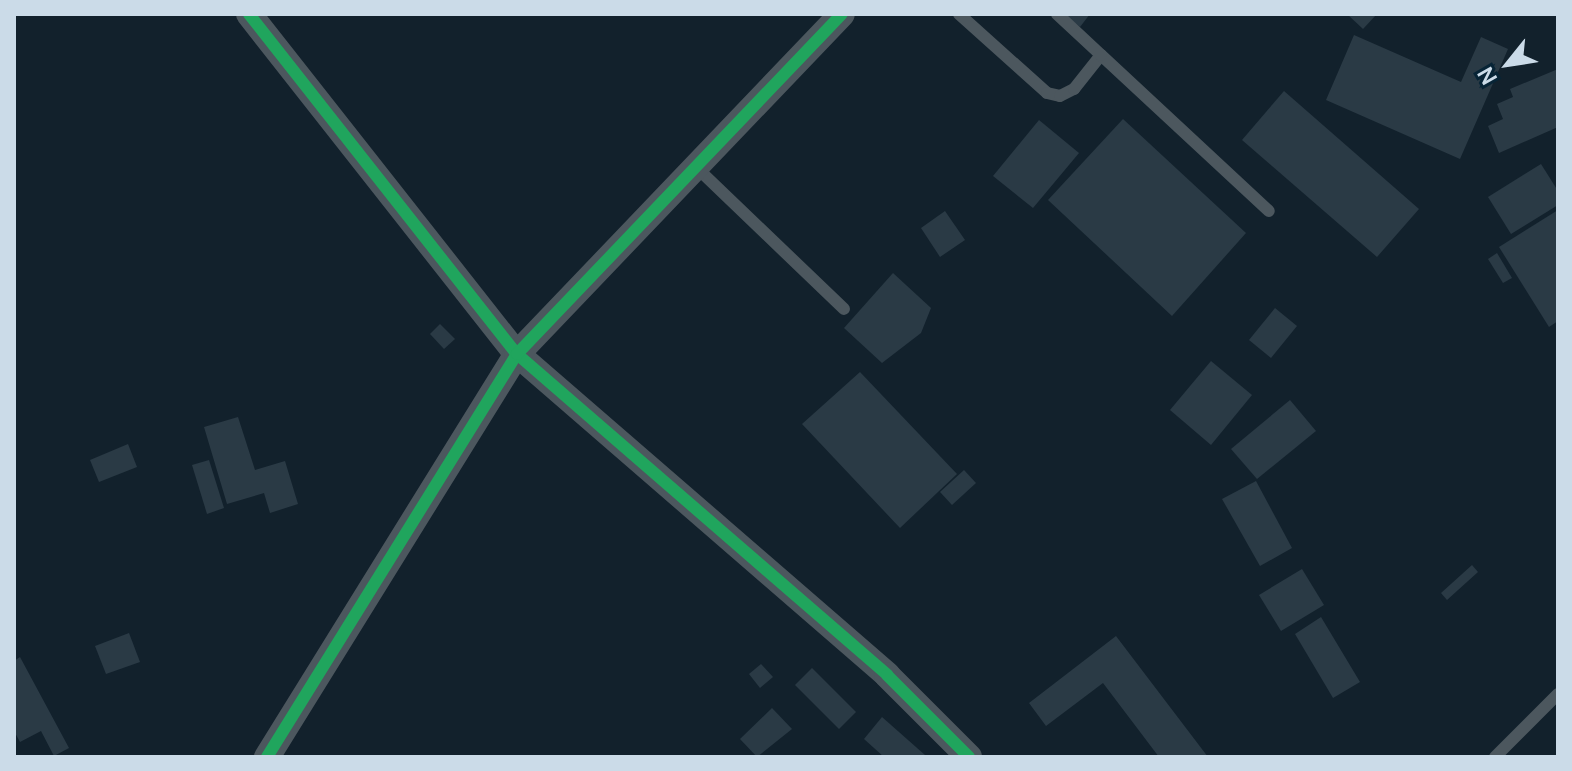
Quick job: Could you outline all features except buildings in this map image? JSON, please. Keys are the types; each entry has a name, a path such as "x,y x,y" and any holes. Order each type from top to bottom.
{"street":[{"path":"249,14 517,354 887,675 969,757"},
{"path":"267,757 517,354 842,14"}],"lane":[{"path":"959,14 1047,93 1060,96 1074,89 1101,55"},
{"path":"1057,14 1269,211"},
{"path":"696,167 844,309"},
{"path":"1495,757 1558,694"}],"cycle path":[{"path":"249,14 517,354 887,675 969,757"},
{"path":"267,757 517,354 842,14"}]}
